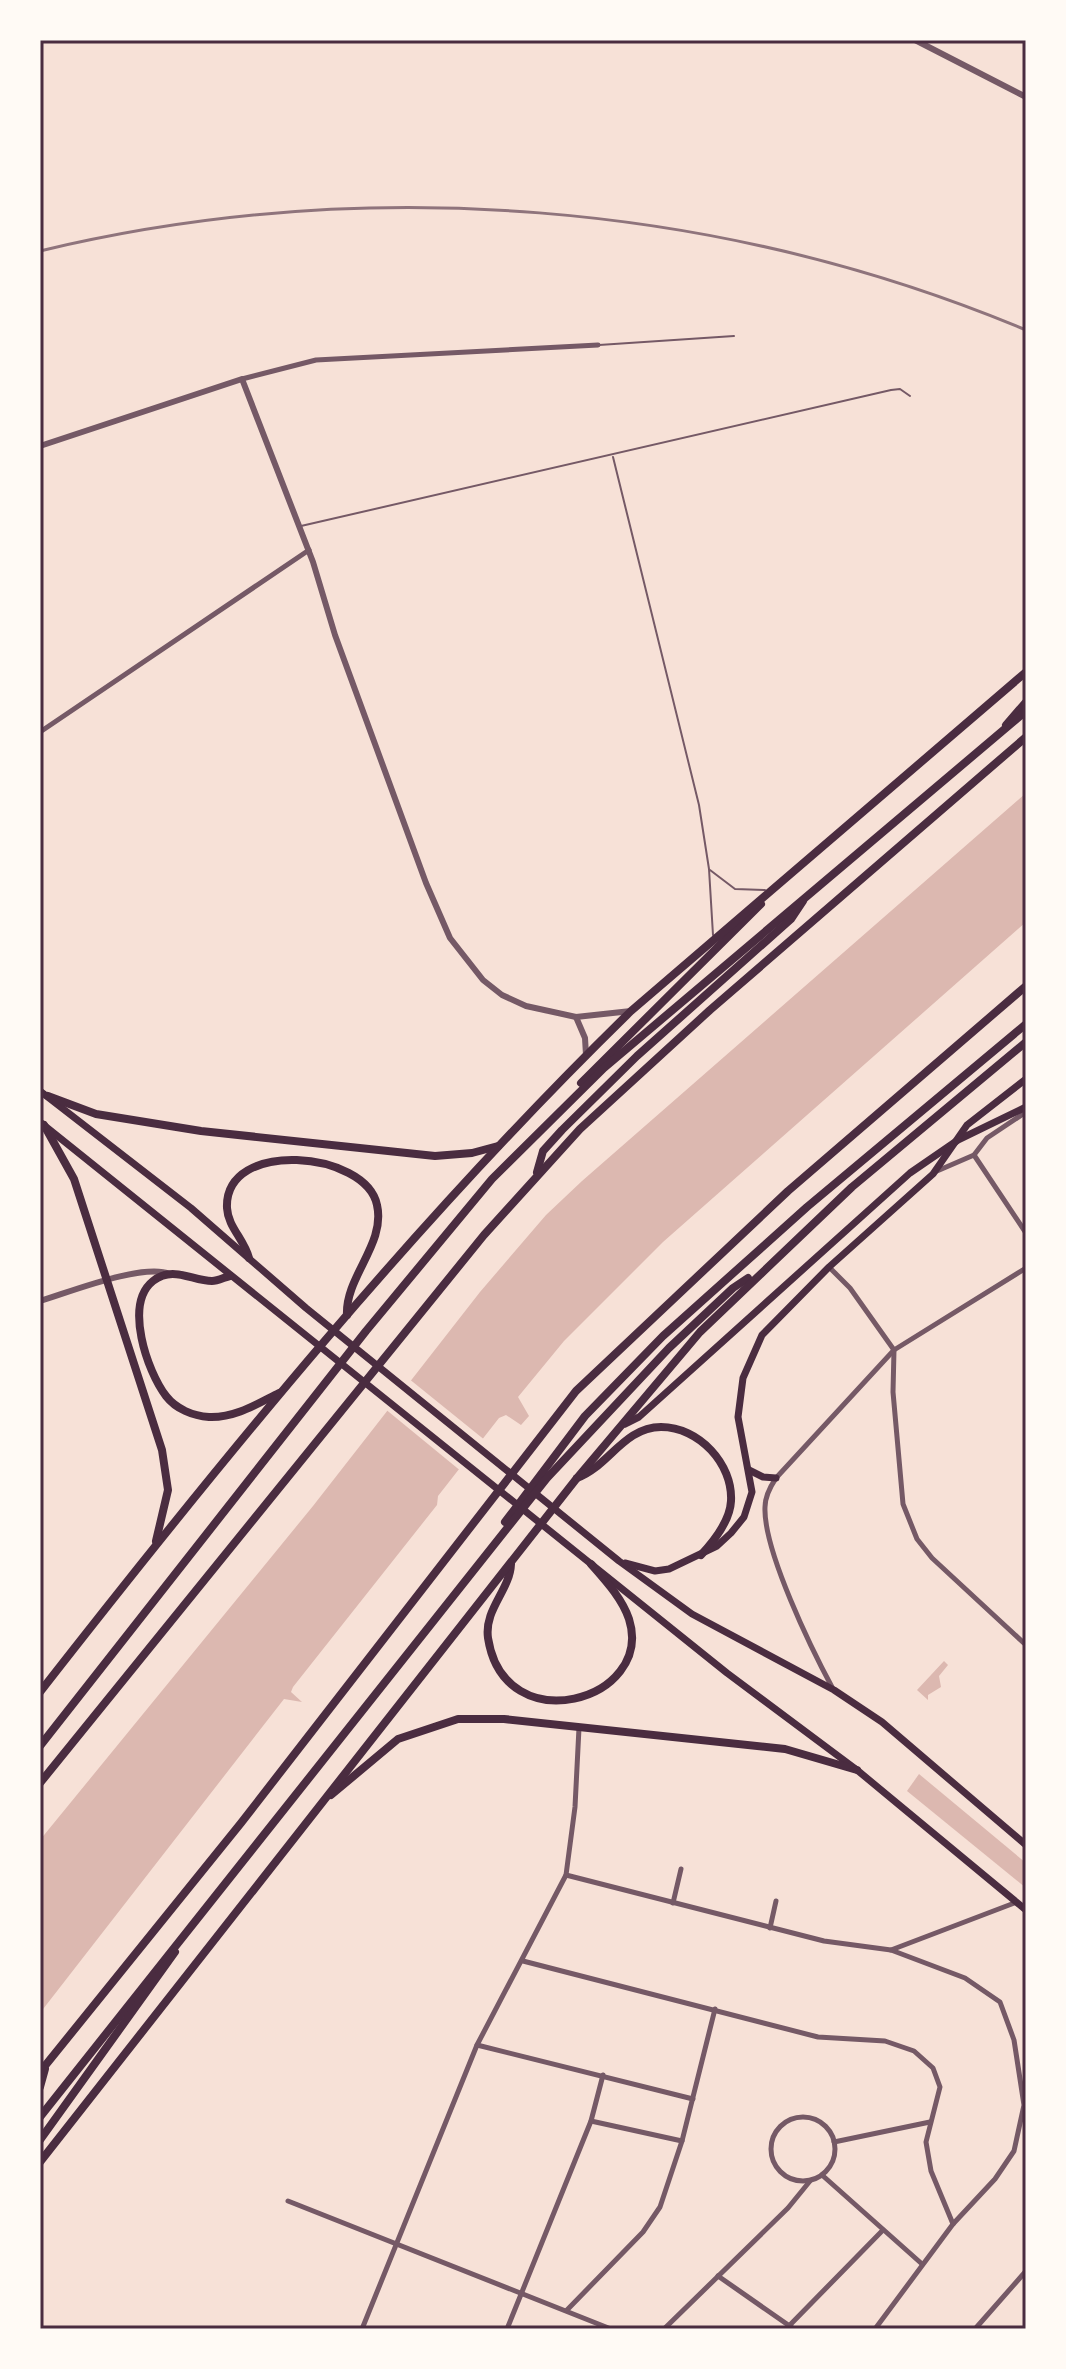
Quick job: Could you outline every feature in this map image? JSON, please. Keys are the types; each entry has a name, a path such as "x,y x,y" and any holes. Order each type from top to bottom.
{"highway":[{"path":"40,1692 155,1544 283,1390 499,1145 586,1055 631,1011 1026,672"},
{"path":"1004,729 1011,715 1026,702"},
{"path":"563,1105 1026,711"},
{"path":"40,1783 484,1235 535,1177 600,1110 710,1010 1026,737"},
{"path":"40,1746 366,1331 492,1179 614,1049 738,931 771,891"},
{"path":"535,1177 543,1151 562,1130 637,1056 791,919 803,901"},
{"path":"40,2087 43,2068 241,1823 576,1391 788,1191 1026,987"},
{"path":"495,1541 509,1514 585,1416 663,1336 797,1215 1026,1024"},
{"path":"40,2162 577,1478 700,1332 756,1275 852,1187 1026,1042"},
{"path":"44,1094 96,1114 201,1131 435,1156 472,1153 499,1145"},
{"path":"42,1124 74,1179 166,1469 166,1506 155,1544"},
{"path":"249,1258 245,1241 232,1226 227,1211 233,1185 242,1173 262,1162 276,1161 339,1167 353,1174 372,1191 378,1213 374,1237 347,1301 347,1316"},
{"path":"230,1276 212,1281 170,1274 153,1281 145,1290 137,1311 145,1348 161,1387 173,1403 199,1416 221,1417 283,1390"},
{"path":"40,2117 547,1478 652,1366 733,1288 756,1275"},
{"path":"577,1478 589,1473 614,1449 643,1431 661,1427 693,1435 719,1459 731,1502 728,1516 701,1555"},
{"path":"512,1563 511,1577 496,1598 488,1629 491,1649 520,1691 555,1702 590,1695 603,1687 619,1671 628,1649 629,1620 611,1588 591,1564"},
{"path":"327,1797 398,1739 426,1727 458,1719 504,1719 785,1749 857,1770"},
{"path":"40,2140 161,1974 191,1927"}],"main road":[{"path":"619,1561 655,1571 684,1564 717,1546 744,1517 752,1492 738,1417 748,1363 773,1320 933,1174 967,1125 1026,1079"},
{"path":"44,1094 157,1180 306,1308 619,1561 692,1614 834,1690 913,1746 1026,1845"},
{"path":"625,1424 639,1417 910,1173 958,1140 1026,1109"},
{"path":"42,1124 727,1673 857,1770 1026,1910"},
{"path":"831,1243 839,1248 842,1255"},
{"path":"749,1470 763,1477 776,1478"}],"street":[{"path":"915,40 1026,97"},
{"path":"40,446 242,379 316,360 598,345"},
{"path":"242,379 309,550 335,635 426,883 450,938 483,980 502,995 548,1013 576,1017 631,1011"},
{"path":"40,732 309,550"},
{"path":"576,1017 585,1038 586,1055"},
{"path":"933,1174 955,1160 974,1155 987,1138 1026,1109"},
{"path":"974,1155 1026,1233"},
{"path":"829,1267 850,1288 894,1350 897,1446 908,1521 932,1558 1026,1645"},
{"path":"834,1690 800,1625 774,1549 764,1512 768,1491 776,1478 894,1350 1026,1268"},
{"path":"40,1301 152,1271 170,1274"},
{"path":"362,2329 477,2045 566,1875 579,1728"},
{"path":"673,1903 681,1869"},
{"path":"566,1875 824,1941 891,1950 990,1992 1000,2002 1014,2040 1024,2105 1014,2151 995,2179 953,2224 875,2329"},
{"path":"770,1928 776,1901"},
{"path":"891,1950 1017,1902"},
{"path":"523,1961 818,2037 885,2041 914,2051 933,2068 940,2087 937,2107 930,2122 928,2156 953,2224"},
{"path":"567,2310 653,2220 682,2141 715,2009"},
{"path":"477,2045 694,2099"},
{"path":"507,2329 591,2121 603,2075"},
{"path":"664,2329 788,2208 810,2181 822,2175 833,2160 834,2142 830,2132 813,2119 792,2119 775,2132 771,2153 777,2169 791,2179 810,2181"},
{"path":"591,2121 682,2141"},
{"path":"834,2142 930,2122"},
{"path":"822,2175 922,2264"},
{"path":"288,2201 611,2329"},
{"path":"718,2276 789,2328 883,2230"},
{"path":"975,2329 1026,2271"}],"lane":[{"path":"598,345 734,336"},
{"path":"299,527 891,390 900,389 910,396"},
{"path":"613,456 699,805 709,869 713,940"},
{"path":"709,869 735,889 771,891"}],"shaded area":[{"path":"1026,793 1026,922 663,1242 564,1341 518,1397 529,1416 521,1425 506,1415 499,1418 438,1496 437,1505 293,1687 291,1692 302,1702 284,1699 40,2013 40,1840 313,1506 480,1292 546,1215 582,1181"},
{"path":"944,1661 948,1665 939,1676 941,1687 928,1695 928,1700 917,1690"},
{"path":"919,1774 1026,1863 1026,1888 907,1791"}],"pier":[{"path":"408,1378 486,1441 462,1472 384,1408"}],"railway":[{"path":"40,251 163,227 288,212 414,208 539,213 664,228 788,252 909,286 1026,330"}]}
